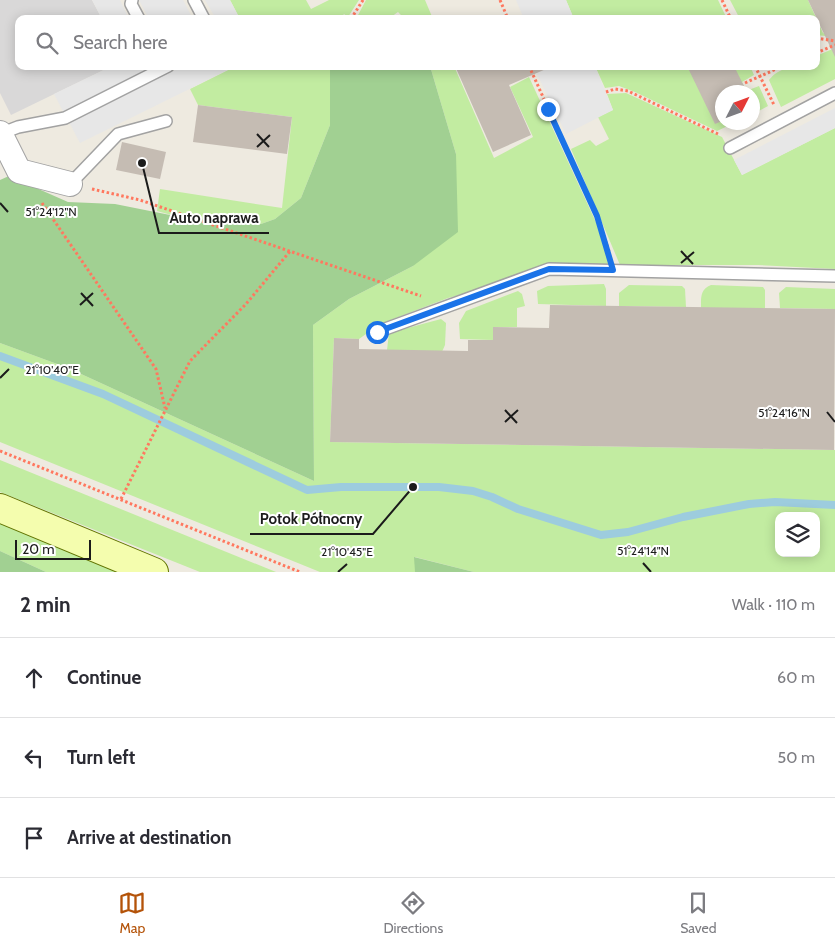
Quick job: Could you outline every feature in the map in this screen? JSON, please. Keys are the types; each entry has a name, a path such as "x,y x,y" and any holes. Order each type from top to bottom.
{"main road":[{"path":"0,508 154,572"}],"street":[{"path":"0,134 19,171 70,184"}],"lane":[{"path":"132,0 131,4 137,15"},
{"path":"194,0 202,15"},
{"path":"0,134 18,127 65,118 160,70"},
{"path":"730,148 835,93"},
{"path":"70,184 118,134 166,120"},
{"path":"377,332 549,269 835,276"}],"path":[{"path":"354,15 363,0"},
{"path":"500,0 506,15"},
{"path":"722,0 729,15"},
{"path":"820,39 835,41"},
{"path":"820,51 835,45"},
{"path":"531,70 597,216 613,270"},
{"path":"756,70 781,121"},
{"path":"745,83 773,70"},
{"path":"606,92 615,89 628,91 717,134 725,130"},
{"path":"19,171 156,369 165,408"},
{"path":"70,184 140,200 291,250 448,306"},
{"path":"120,499 190,361 246,304 291,250"},
{"path":"0,451 300,572"}],"shaded area":[{"path":"0,0 92,0 100,15 15,15 15,70 104,70 11,115 0,93"},
{"path":"92,0 120,0 127,15 100,15"},
{"path":"139,0 183,0 191,15 147,15"},
{"path":"205,0 230,0 238,15 214,15"},
{"path":"516,0 566,0 572,15 522,15"},
{"path":"104,70 153,70 64,113 54,94"},
{"path":"175,70 228,70 80,143 69,122"},
{"path":"535,70 597,70 613,110 566,134"},
{"path":"835,108 835,128 742,175 734,160"}],"green space":[{"path":"230,0 306,0 311,9 329,0 359,0 349,15 238,15"},
{"path":"366,0 425,0 431,15 401,15 398,12 394,15 358,15"},
{"path":"566,0 718,0 725,15 572,15"},
{"path":"730,0 808,0 815,15 738,15"},
{"path":"820,26 823,33 835,37 820,35"},
{"path":"835,48 835,79 781,107 769,80 782,70 820,70 820,54"},
{"path":"228,70 330,70 330,125 301,198 275,219 261,224 175,216 157,211 160,189 282,208 292,117 198,105 190,89"},
{"path":"330,70 431,70 456,154 458,232 413,266 349,299 313,325 314,481 68,368 0,343 0,180 9,176 68,202 115,204 175,216 261,224 275,219 301,198 330,125"},
{"path":"431,70 456,70 494,158 533,137 510,87 529,77 600,231 611,271 545,272 448,298 380,324 359,339 334,338 330,442 835,450 835,572 474,572 415,557 415,572 320,572 0,442 0,343 68,368 314,481 313,325 349,299 413,266 456,154"},
{"path":"597,70 752,70 754,75 742,82 743,85 715,85 715,130 719,130 717,131 619,86 605,88"},
{"path":"760,88 768,106 760,110"},
{"path":"626,93 722,137 742,175 835,128 835,269 758,265 620,265 571,149 590,140 596,146 609,139 598,117 613,110 607,94"},
{"path":"604,284 606,289 606,306 538,304 537,291 548,286"},
{"path":"629,285 682,286 685,289 686,307 619,306 619,293"},
{"path":"711,285 763,287 765,290 765,308 701,308 703,291"},
{"path":"786,287 835,289 835,309 780,308 779,293"},
{"path":"518,291 522,294 525,306 517,308 517,327 493,327 493,340 460,339 459,323 466,311"},
{"path":"441,319 446,323 445,345 437,363 387,350 389,333"},
{"path":"0,460 276,572 200,572 0,492"},
{"path":"0,523 120,572 46,572 0,551"},
{"path":"0,551 46,572 0,572"},
{"path":"414,557 474,572 415,572"}],"building":[{"path":"808,0 835,0 835,57 820,25 820,15 815,15"},
{"path":"457,70 544,70 509,85 531,135 493,152"},
{"path":"689,70 736,70 744,85 715,85 715,124"},
{"path":"198,105 292,117 287,154 193,142"},
{"path":"122,142 166,152 160,179 116,170"},
{"path":"550,305 835,309 834,450 330,442 334,338 359,339 359,349 468,351 468,340 493,340 493,327 549,328"}],"waterway":[{"path":"0,356 103,394 307,490 341,487 439,487 473,491 518,509 601,535 628,532 683,517 749,504 775,502 835,505"}],"place":[{"name":"Auto naprawa","path":"142,163"},
{"name":"Potok Północny","path":"413,487"}],"route":[{"path":"377,332 549,269 613,270 612,260 597,216 548,109"}]}
